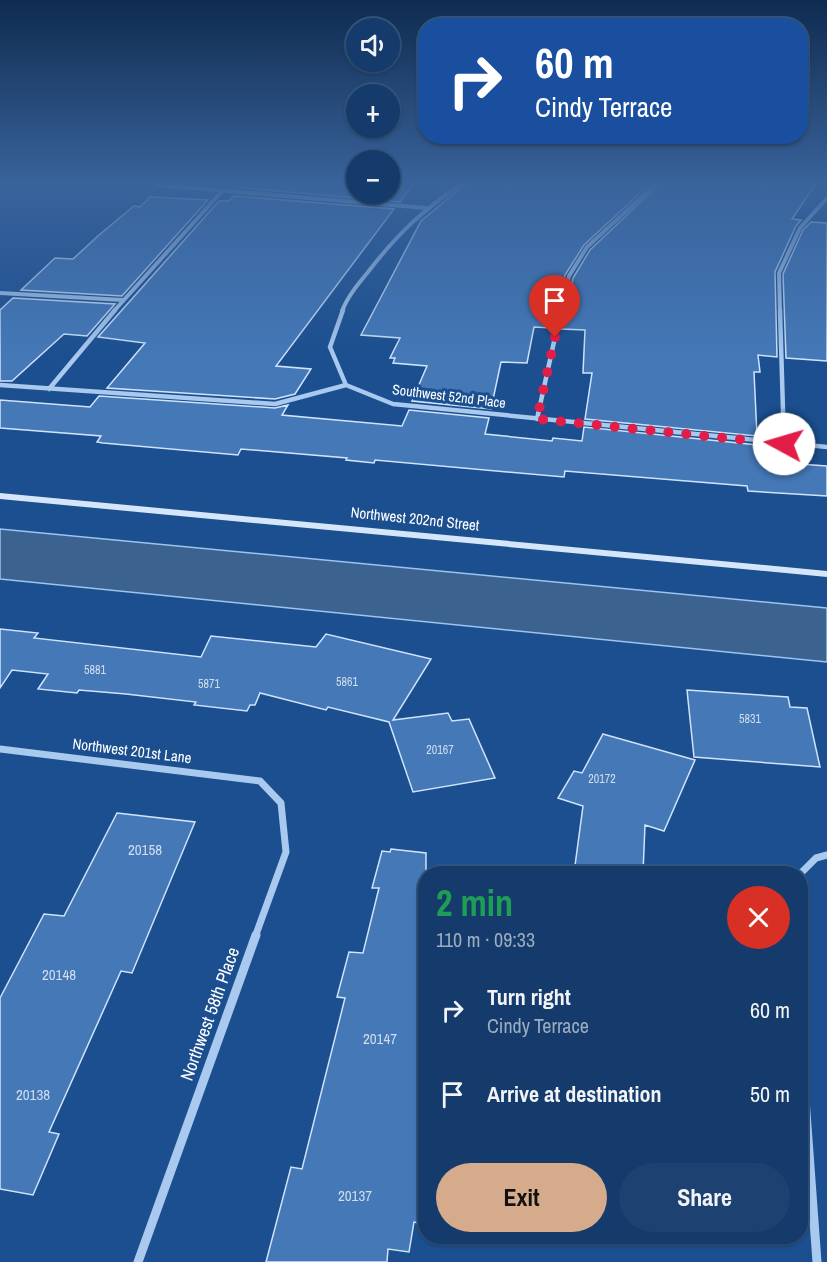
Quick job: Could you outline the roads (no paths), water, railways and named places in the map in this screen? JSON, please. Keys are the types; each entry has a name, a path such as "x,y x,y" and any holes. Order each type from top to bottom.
{"street":[{"path":"49,389 123,300 177,241"},
{"path":"0,385 275,404 346,385 330,347 347,298 391,241"},
{"path":"537,419 569,276 587,247 594,241"},
{"path":"784,444 779,273 794,241"},
{"path":"0,293 123,300"},
{"name":"Southwest 52nd Place","path":"346,385 393,404 827,447"},
{"name":"Northwest 202nd Street","path":"0,495 827,574"},
{"name":"Northwest 201st Lane","path":"0,749 260,781"},
{"name":"Northwest 58th Place","path":"138,1262 286,852 281,803 260,781"},
{"path":"808,866 816,858 827,855"},
{"path":"808,1139 817,1262"}],"water":[{"path":"0,529 827,608 827,662 0,579"}]}
